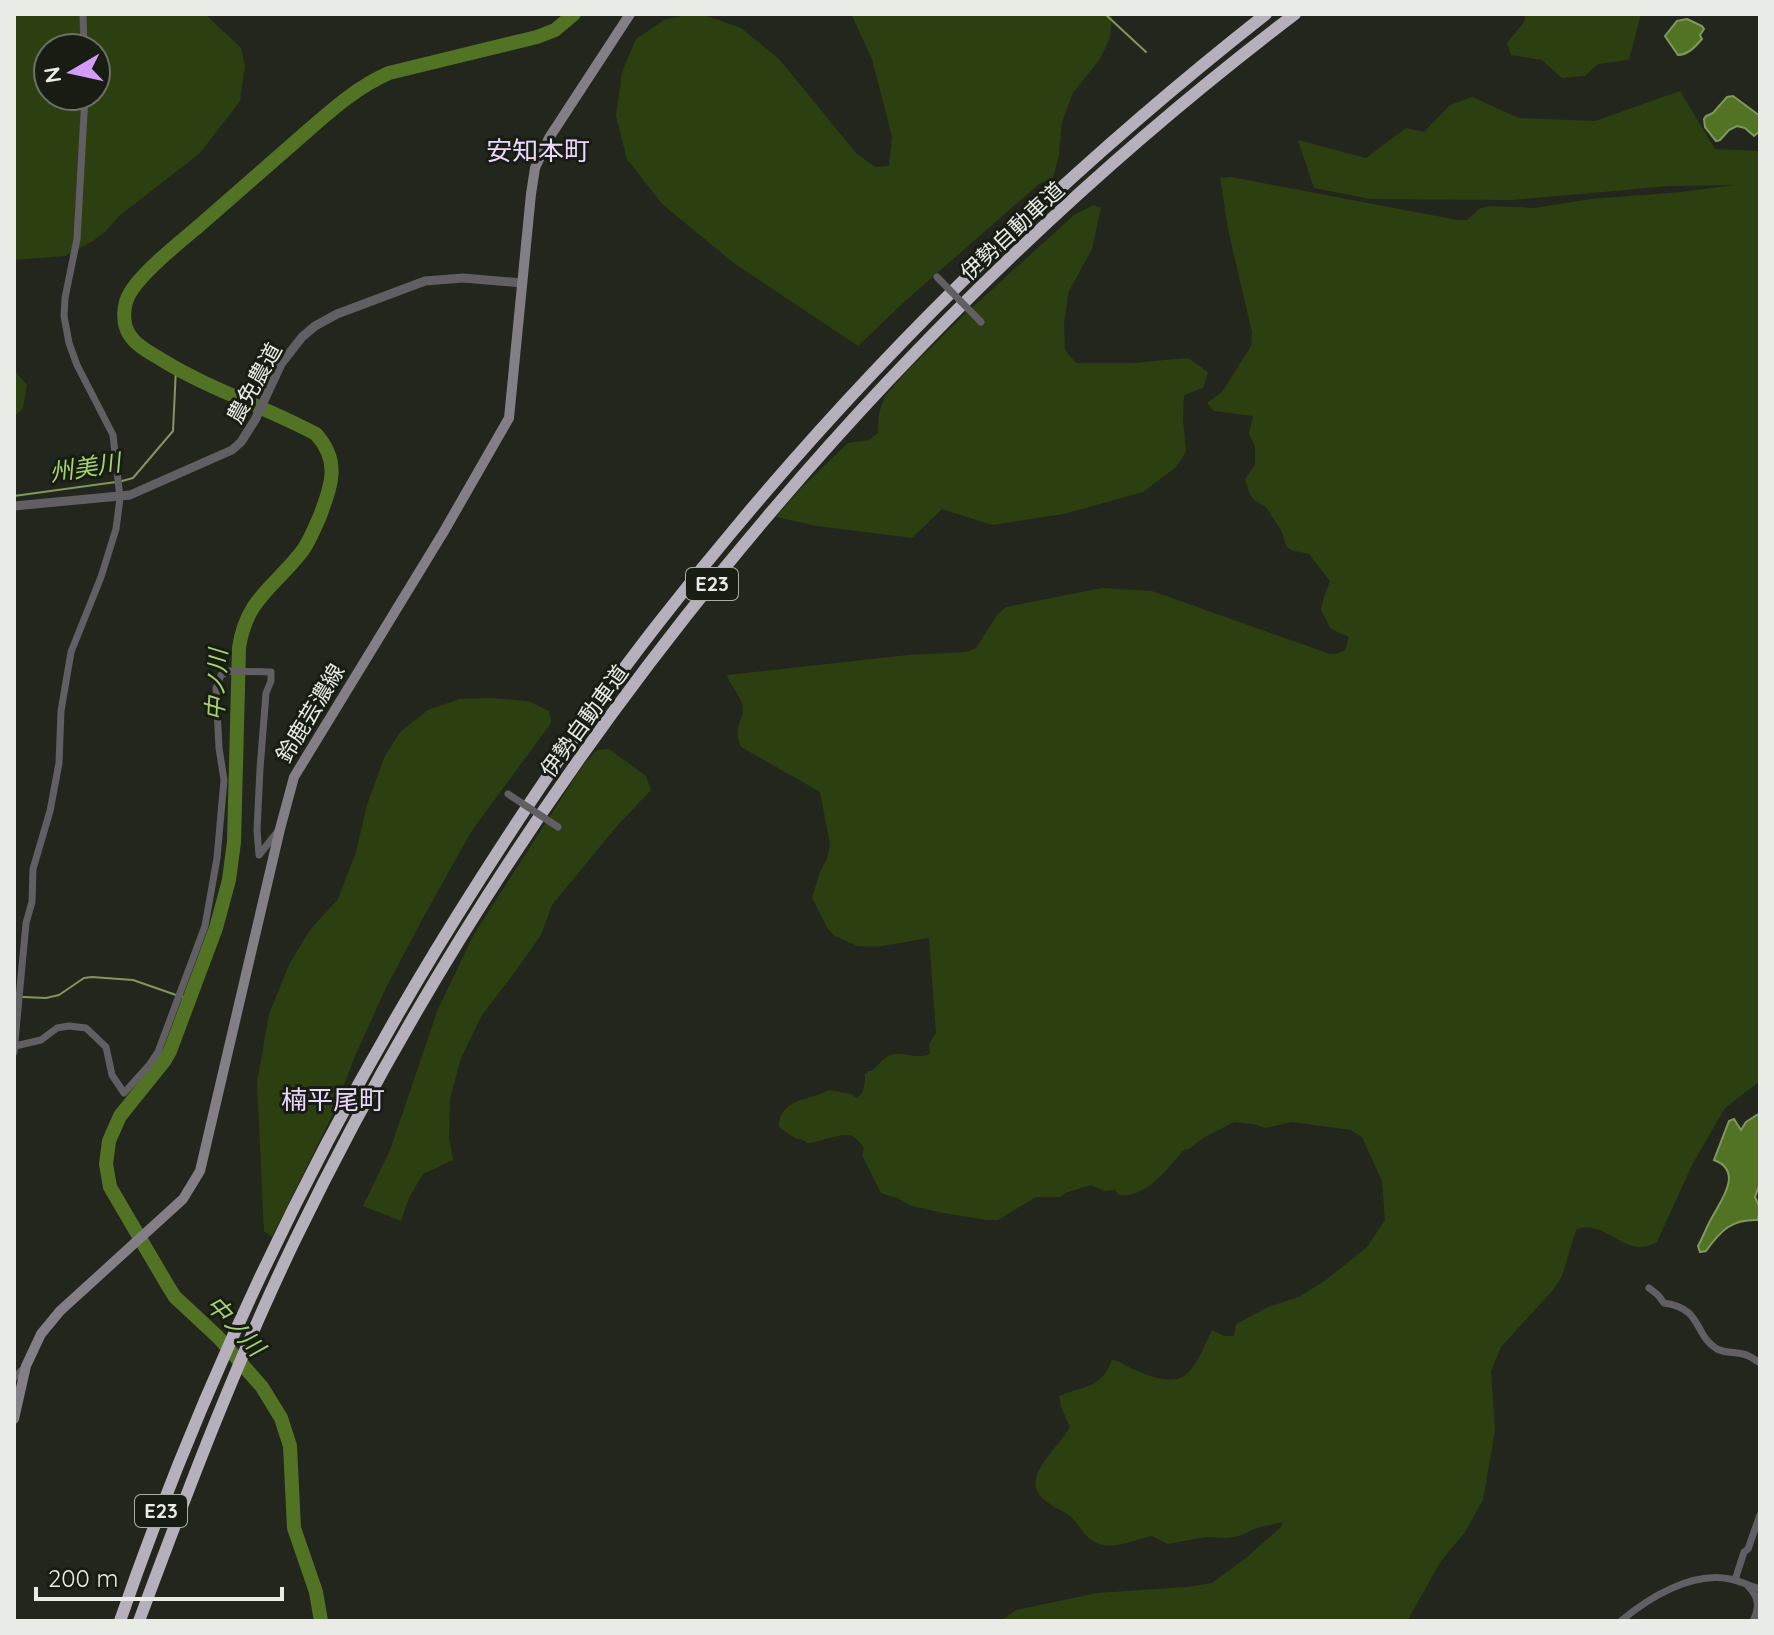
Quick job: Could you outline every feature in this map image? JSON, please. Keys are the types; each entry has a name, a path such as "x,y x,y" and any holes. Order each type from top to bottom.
{"highway":[{"name":"伊勢自動車道","path":"120,1621 204,1401 264,1267 338,1120 431,956 544,780 656,625 804,448 959,284 1095,157 1266,14"},
{"name":"伊勢自動車道","path":"139,1621 220,1409 323,1183 377,1082 456,948 593,740 710,586 789,489 981,287 1151,132 1295,14"}],"main road":[{"name":"鈴鹿芸濃線","path":"14,1419 26,1366 41,1334 60,1311 183,1199 200,1171 294,777 443,533 509,418 535,168 549,138 630,14"}],"street":[{"path":"14,1052 26,923 32,902 33,869 59,763 61,711 71,652 101,577 116,529 119,493 113,435 77,365 64,316 77,239 84,112"},
{"path":"937,277 981,322"},
{"name":"農免農道","path":"14,506 119,493 130,495 232,450 255,420 281,364 302,337 337,314 425,281 463,278 522,283"},
{"path":"15,1046 41,1040 57,1028 86,1028 106,1047 112,1075 124,1093 158,1052 205,926 217,858 224,780 216,688 221,675 229,671 271,672 266,693 260,769 259,855 280,829"},
{"path":"508,794 558,827"},
{"path":"1649,1288 1664,1303 1676,1305 1690,1314 1716,1348 1745,1354 1760,1363"},
{"path":"14,1378 26,1366"},
{"path":"1735,1580 1760,1515"},
{"path":"1621,1621 1668,1589 1705,1579 1727,1578 1760,1589"},
{"path":"1746,1584 1757,1598 1757,1613 1753,1621"}],"shaded area":[{"path":"14,14 205,14 241,48 245,66 240,101 200,153 119,216 105,232 65,256 14,260"},
{"path":"701,14 741,28 779,59 856,153 875,167 889,166 892,137 872,59 851,14 1112,14 1110,38 1100,59 1073,93 1062,122 1053,178 1039,184 858,346 735,264 662,204 627,159 616,116 622,72 636,39 664,20"},
{"path":"1526,14 1641,14 1629,60 1598,64 1585,76 1562,78 1542,60 1511,55 1507,43 1524,22"},
{"path":"1687,19 1702,26 1702,39 1688,52 1678,55 1665,36 1677,21"},
{"path":"1680,91 1715,149 1760,151 1760,1081 1725,1108 1692,1165 1657,1242 1638,1247 1599,1230 1584,1227 1576,1230 1562,1276 1501,1347 1491,1371 1495,1430 1483,1500 1465,1532 1441,1561 1407,1621 1001,1621 1016,1610 1097,1593 1212,1583 1280,1528 1283,1522 1226,1538 1206,1537 1168,1544 1152,1536 1116,1545 1097,1544 1071,1517 1042,1498 1036,1486 1041,1466 1070,1427 1059,1396 1097,1381 1112,1360 1166,1380 1186,1375 1199,1358 1212,1330 1224,1336 1234,1336 1236,1324 1268,1307 1299,1297 1367,1247 1385,1220 1382,1181 1362,1137 1351,1130 1292,1122 1265,1128 1234,1122 1184,1150 1156,1180 1139,1192 1119,1195 1115,1190 1105,1191 1091,1185 1060,1197 1036,1197 998,1220 987,1220 912,1206 881,1193 862,1155 864,1148 850,1135 807,1143 779,1127 780,1118 790,1105 829,1090 857,1098 865,1084 865,1074 888,1056 930,1054 929,1044 936,1033 929,938 876,947 857,946 835,936 828,929 812,898 830,844 820,792 741,747 738,728 743,709 727,675 908,655 966,652 976,648 997,615 1006,607 1102,588 1152,591 1330,654 1345,650 1349,637 1331,629 1321,610 1330,581 1309,554 1286,546 1282,532 1266,507 1250,495 1245,479 1255,465 1255,447 1249,434 1253,416 1214,411 1207,403 1222,392 1251,346 1252,332 1229,234 1220,178 1231,177 1458,220 1467,220 1479,209 1488,206 1535,208 1591,199 1735,185 1670,186 1512,200 1370,199 1314,188 1298,140 1366,158 1406,128 1424,132 1450,105 1472,97 1519,118 1595,121"},
{"path":"1733,96 1760,116 1760,131 1754,136 1737,126 1716,141 1705,127 1704,119 1727,97"},
{"path":"1093,205 1101,208 1092,249 1069,291 1064,324 1065,350 1076,363 1132,363 1188,358 1208,372 1203,388 1184,395 1186,452 1175,468 1143,492 1064,514 992,525 942,509 912,538 817,526 776,517 848,443 869,440 878,433 879,413 885,396 909,369 1074,215"},
{"path":"14,370 27,385 23,408 14,417"},
{"path":"459,699 528,701 549,711 551,723 471,832 423,918 386,988 334,1112 272,1237 264,1231 257,1083 269,1014 289,965 309,931 338,899 356,852 367,805 384,758 400,732 428,710"},
{"path":"609,749 646,776 651,790 552,905 541,935 482,1015 461,1058 450,1099 449,1137 453,1160 423,1174 409,1198 401,1221 363,1206 390,1150 438,1009 474,934 583,765 597,750"},
{"path":"1760,1113 1760,1183 1755,1197 1760,1208 1758,1220 1741,1221 1728,1227 1706,1251 1700,1252 1698,1246 1729,1180 1723,1165 1714,1160 1729,1121 1734,1119 1741,1130 1746,1122"}],"waterway":[{"name":"中ノ川","path":"321,1621 316,1592 294,1528 290,1446 281,1418 262,1387 218,1337 175,1297 110,1187 106,1164 109,1141 120,1116 170,1051 216,928 229,880 234,842 239,648 243,631 255,605 308,542 328,494 331,464 329,454 316,434 200,380 140,346 127,330 125,308 136,285 162,258 329,112 364,86 389,73 537,37 555,30 574,14"},
{"path":"1105,14 1146,52"},
{"name":"州美川","path":"122,481 133,478 173,431 176,368"},
{"name":"州美川","path":"14,496 116,482"},
{"path":"23,997 59,995 84,978 92,977 133,980 176,995"},
{"path":"182,997 190,1000"}],"district":[{"name":"安知本町","path":"538,151"},
{"name":"楠平尾町","path":"333,1100"}]}
